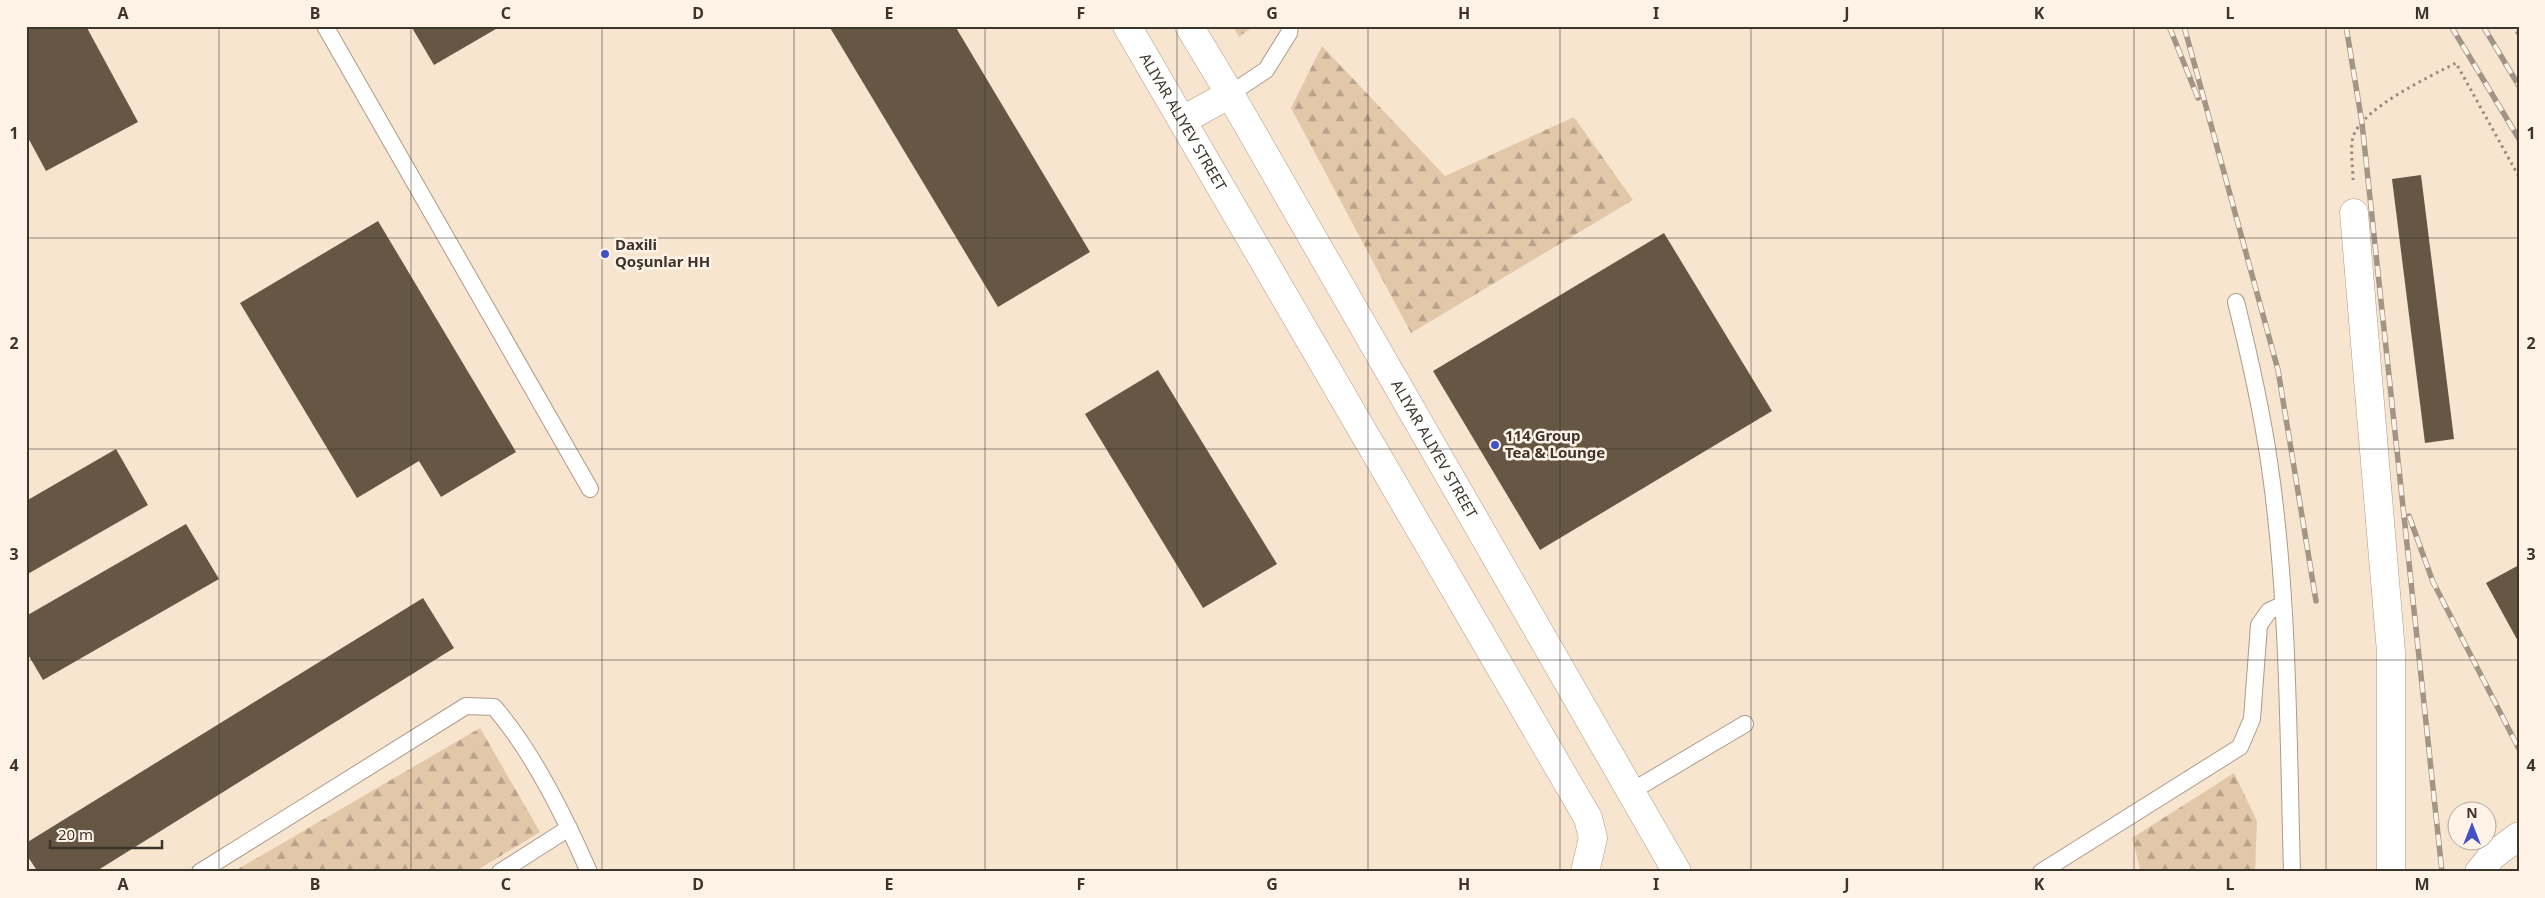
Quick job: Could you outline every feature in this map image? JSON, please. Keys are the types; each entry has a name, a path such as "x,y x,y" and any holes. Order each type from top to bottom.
{"street":[{"name":"ALIYAR ALIYEV STREET","path":"1127,26 1588,818 1594,838 1585,871"},
{"name":"ALIYAR ALIYEV STREET","path":"1188,26 1230,94 1677,872"},
{"path":"1183,120 1230,94"},
{"path":"2354,213 2391,652 2391,872"},
{"path":"2479,872 2492,856 2519,836"}],"lane":[{"path":"325,26 590,489"},
{"path":"1230,94 1266,70 1289,33 1290,26"},
{"path":"2236,302 2253,371 2269,461 2282,605 2292,872"},
{"path":"2041,872 2240,747 2252,719 2259,625 2269,611 2282,605"},
{"path":"200,872 466,706 494,707 511,727 569,828 589,872"},
{"path":"1632,792 1745,724"},
{"path":"500,872 569,828"}],"path":[{"path":"2513,26 2519,36"},
{"path":"2354,213 2353,138 2362,123 2395,96 2456,63 2519,176"}],"green space":[{"path":"1233,26 1254,26 1239,37"},
{"path":"1322,46 1445,176 1574,117 1633,200 1411,333 1291,108"},
{"path":"480,728 540,832 474,872 233,872"},
{"path":"2234,773 2257,821 2255,872 2141,872 2132,838"}],"building":[{"path":"26,26 86,26 138,122 46,171 26,134"},
{"path":"411,26 501,26 434,65"},
{"path":"829,26 955,26 1090,252 998,307"},
{"path":"2421,175 2454,439 2425,443 2392,179"},
{"path":"378,221 516,452 441,497 419,461 357,498 240,303"},
{"path":"1664,233 1772,411 1540,550 1433,371"},
{"path":"1158,370 1277,564 1203,608 1085,414"},
{"path":"116,449 148,505 26,575 26,501"},
{"path":"186,524 219,579 43,680 26,651 26,616"},
{"path":"2519,565 2519,643 2486,583"},
{"path":"423,598 454,648 95,872 38,872 26,854 26,843"}],"railway":[{"path":"2169,26 2198,98"},
{"path":"2184,26 2278,370 2316,601"},
{"path":"2346,26 2362,123 2442,872"},
{"path":"2451,26 2519,139"},
{"path":"2483,26 2519,86"},
{"path":"2409,516 2433,582 2519,749"}],"place":[{"name":"Daxili Qoşunlar HH","path":"605,254"},
{"name":"114 Group Tea & Lounge","path":"1495,445"}]}
